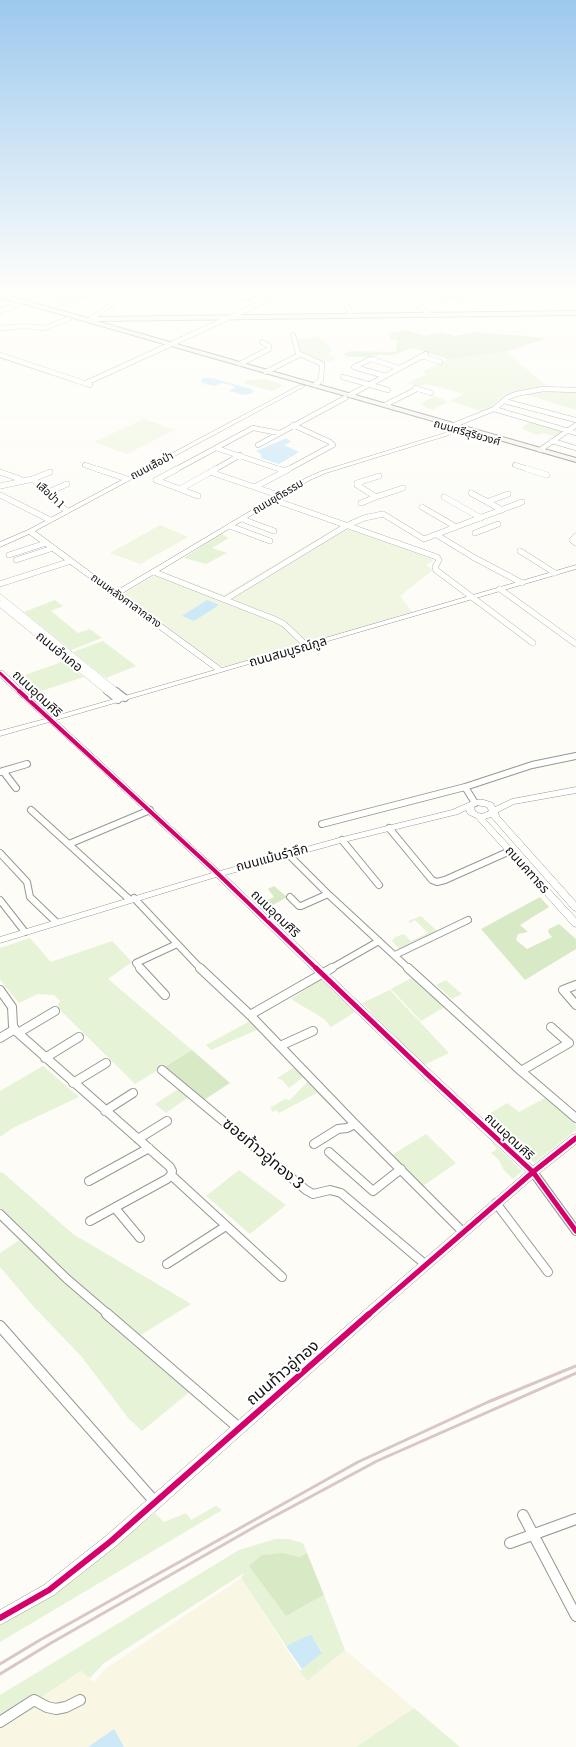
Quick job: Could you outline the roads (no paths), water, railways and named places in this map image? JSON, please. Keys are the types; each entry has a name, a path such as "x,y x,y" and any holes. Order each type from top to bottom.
{"main road":[{"name":"ถนนศรีสุริยวงศ์","path":"264,374 385,406 576,464"},
{"name":"ถนนศรีสุริยวงศ์","path":"271,374 305,385 314,385 454,427 576,460"}],"street":[{"path":"56,374 88,384 110,374"},
{"path":"314,385 321,380 321,374"},
{"path":"377,374 386,376"},
{"path":"258,445 390,374"},
{"path":"343,377 388,390"},
{"name":"ถนนเสือป่า","path":"0,545 30,531 305,385"},
{"path":"385,406 416,388 431,393"},
{"path":"454,427 494,410 511,396 533,390 576,390"},
{"path":"504,401 576,420"},
{"path":"494,410 576,433"},
{"path":"540,450 576,425"},
{"path":"255,487 332,445 330,442 293,426"},
{"name":"ถนนยุติธรรม","path":"116,594 308,479 324,472 447,434 454,427"},
{"path":"198,496 156,480 253,428 279,433"},
{"path":"552,442 576,448"},
{"path":"216,448 285,471"},
{"path":"180,489 240,456"},
{"path":"85,465 127,479"},
{"path":"514,465 547,475"},
{"path":"0,472 20,479"},
{"path":"0,486 33,479 50,472"},
{"path":"210,472 281,496"},
{"path":"376,497 357,486 357,484 379,476"},
{"name":"เสือป่า 1","path":"33,479 46,493 67,511"},
{"path":"46,493 67,484"},
{"path":"361,503 403,488"},
{"path":"471,493 502,510"},
{"path":"487,502 508,494"},
{"path":"0,495 50,520"},
{"path":"444,497 461,508 498,524 475,533"},
{"path":"274,500 437,557 439,560 435,567 436,570 533,643"},
{"path":"226,599 346,526 364,518 383,514 424,539 522,502"},
{"path":"422,507 456,527"},
{"path":"242,519 274,531"},
{"path":"230,526 270,541"},
{"name":"ถนนหลังศาลากลาง","path":"30,531 221,671"},
{"path":"437,535 473,557 522,583"},
{"path":"576,536 572,540 576,543"},
{"path":"9,555 46,543"},
{"path":"16,560 53,548"},
{"path":"520,551 555,573"},
{"path":"28,570 69,559"},
{"path":"0,584 69,559"},
{"name":"ถนนสมบูรณ์กูล","path":"0,734 307,646 576,566"},
{"path":"154,572 226,599 284,624 307,646"},
{"path":"500,589 576,644"},
{"name":"ถนนอำเภอ","path":"0,597 68,652 122,699"},
{"name":"ถนนอำเภอ","path":"0,604 122,699"},
{"name":"ถนนอุดมศิริ","path":"0,673 150,810 425,1072 533,1172"},
{"path":"322,824 465,787 532,765 576,756"},
{"path":"16,788 2,772 28,764"},
{"path":"465,787 476,803 490,805 493,811"},
{"path":"455,812 476,803 512,802 576,790"},
{"path":"455,812 477,816 488,816 493,811 512,802"},
{"path":"476,803 469,810 477,816"},
{"path":"31,810 131,899 250,1015 355,1124 463,1232"},
{"path":"69,844 150,810"},
{"name":"ถนนคฑาธร","path":"493,811 495,817 576,908"},
{"name":"ถนนแม้นรำลึก","path":"0,940 131,899 288,854 455,812"},
{"name":"ถนนคฑาธร","path":"477,816 576,924"},
{"path":"389,828 432,880 437,882 445,880 510,851"},
{"path":"342,840 380,885"},
{"path":"0,853 28,882 30,897 56,922"},
{"path":"288,854 328,894 379,941 576,1118"},
{"path":"290,897 299,906 301,906 328,894"},
{"path":"0,900 25,932"},
{"path":"395,955 468,920"},
{"path":"250,1015 379,941"},
{"path":"165,995 136,963 177,944"},
{"path":"576,985 563,990 576,1005"},
{"path":"0,990 12,1006 13,1026 16,1031 44,1058 170,1167 172,1171 171,1175 282,1277"},
{"path":"0,1038 55,1011"},
{"path":"521,1070 569,1043 551,1027"},
{"path":"280,1046 313,1031"},
{"path":"44,1058 79,1037"},
{"path":"73,1083 106,1063"},
{"name":"ซอยท้าวอู่ทอง 3","path":"162,1070 306,1190 313,1194 330,1190 341,1193 426,1265"},
{"path":"105,1111 133,1094"},
{"path":"138,1139 167,1121"},
{"path":"314,1144 338,1129 347,1128 355,1124"},
{"name":"ถนนท้าวอู่ทอง","path":"0,1618 49,1590 111,1541 496,1203 576,1138"},
{"path":"88,1181 149,1148"},
{"path":"329,1152 373,1191 401,1169"},
{"path":"533,1172 576,1231"},
{"path":"90,1221 171,1175"},
{"path":"496,1203 548,1272"},
{"path":"115,1208 140,1238"},
{"path":"0,1214 67,1279 239,1428"},
{"path":"167,1264 226,1226"},
{"path":"0,1326 155,1502"},
{"path":"523,1515 576,1616"},
{"path":"510,1543 576,1519"},
{"path":"0,1722 34,1700 47,1707 56,1709 66,1707 80,1700"}],"water":[{"path":"203,378 212,378 251,389 254,392 243,395 229,391 235,387 234,386 222,383 214,386 202,383 201,381"},
{"path":"287,438 291,442 284,445 299,452 279,464 261,458 261,454 256,451"},
{"path":"207,600 219,605 194,621 182,616"},
{"path":"311,1634 322,1653 302,1669 286,1646"},
{"path":"114,1729 124,1747 89,1747 91,1745"}],"railway":[{"path":"0,1664 40,1640 358,1462 488,1402 576,1366"},
{"path":"0,1674 51,1643 258,1525 377,1461 576,1373"}]}
